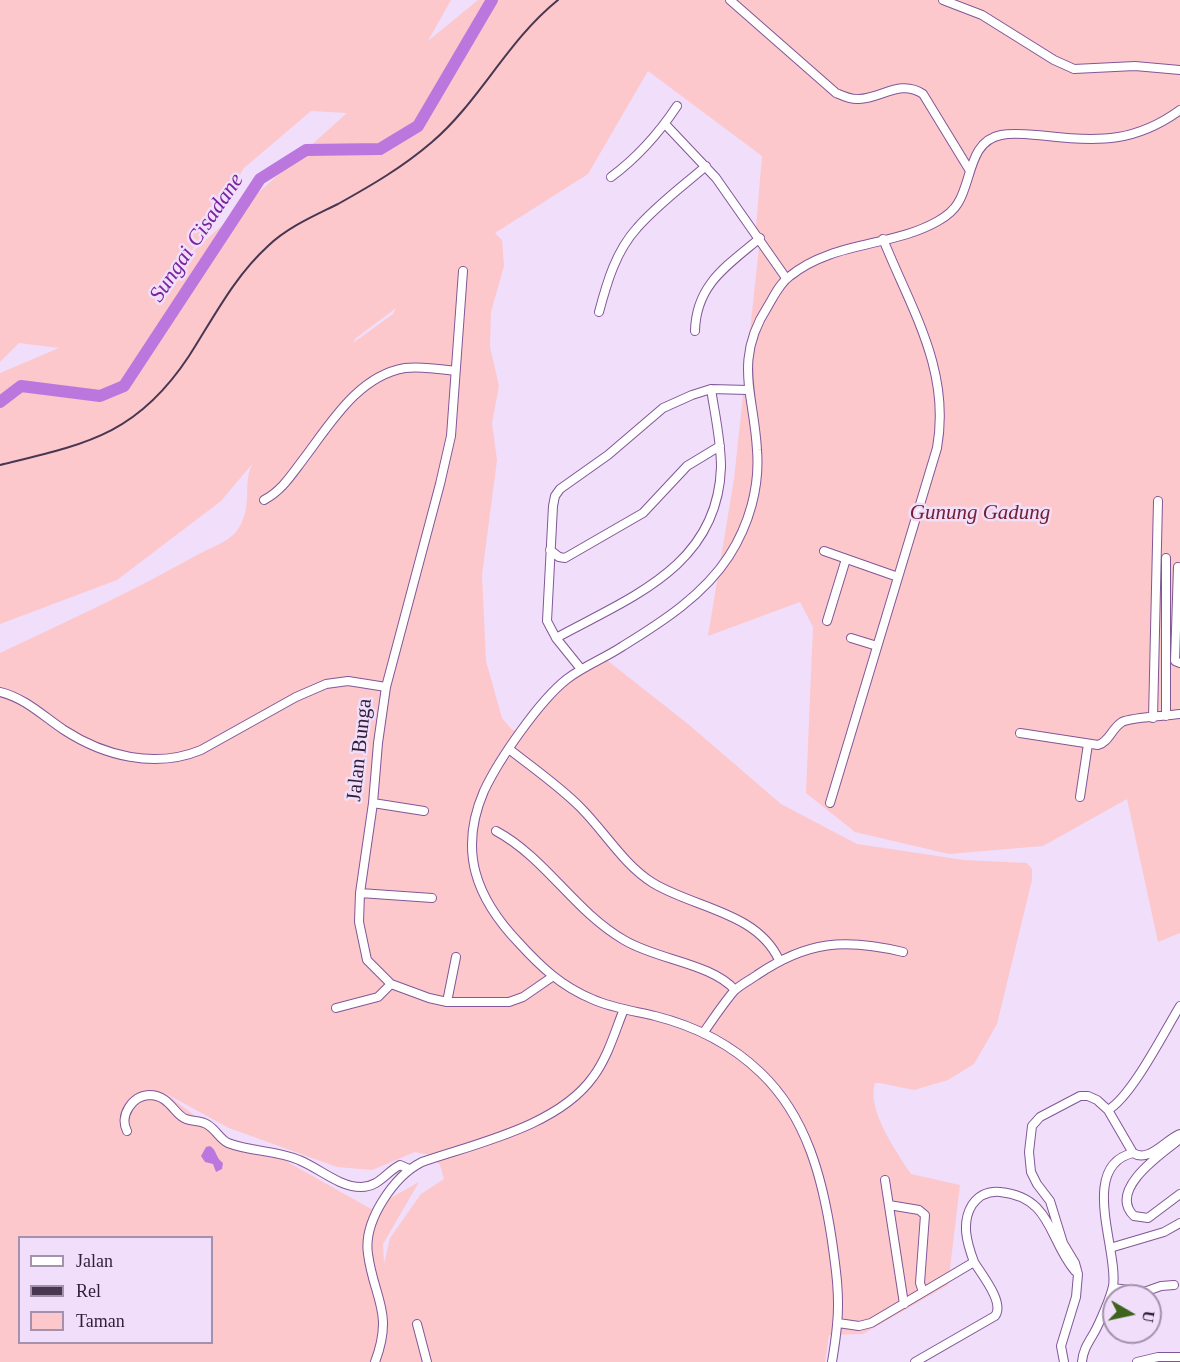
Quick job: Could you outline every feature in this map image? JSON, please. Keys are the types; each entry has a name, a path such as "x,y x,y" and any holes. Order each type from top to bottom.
{"street":[{"path":"730,0 836,93 858,99 903,87 914,88 923,94 970,171"},
{"path":"943,0 982,15 1054,60 1074,69 1135,66 1180,70"},
{"path":"611,177 632,160 665,124 677,106"},
{"path":"832,1362 838,1323 837,1281 831,1235 820,1177 810,1148 792,1112 770,1082 744,1059 704,1032 592,999 552,977 503,926 487,904 473,863 471,841 474,820 485,789 509,749 546,698 581,669 623,646 686,603 710,582 740,537 754,494 757,470 758,450 747,371 753,335 760,318 786,278 807,265 841,250 905,234 938,221 953,209 961,198 982,145 997,135 1027,134 1084,140 1124,136 1154,127 1180,110"},
{"path":"665,124 706,166 760,238 786,278"},
{"path":"599,312 610,273 622,249 636,229 706,166"},
{"path":"695,330 699,304 715,276 760,238"},
{"path":"830,803 937,448 941,413 935,367 883,239"},
{"path":"386,687 449,446 464,271"},
{"path":"264,500 282,488 344,406 372,382 389,372 405,368 455,371"},
{"path":"581,669 549,627 546,614 555,496 560,489 608,455 663,408 711,389 748,390"},
{"path":"556,638 639,593 671,571 694,547 717,498 721,465 711,389"},
{"path":"550,550 559,557 565,558 631,522 652,504 687,466 720,447"},
{"path":"1153,717 1158,501"},
{"path":"824,551 898,577"},
{"path":"1166,558 1166,716"},
{"path":"827,621 846,559"},
{"path":"1178,567 1175,661 1180,663"},
{"path":"851,638 877,646"},
{"name":"Jalan Bunga","path":"0,692 23,701 64,730 91,745 107,752 151,760 188,756 296,697 326,684 348,681 386,687 360,893 359,922 367,960 391,984 447,1002 509,1002 524,997 552,977"},
{"path":"1020,732 1101,745 1117,726 1125,721 1180,714"},
{"path":"1080,797 1088,744"},
{"path":"509,749 579,806 625,859 643,875 661,887 747,925 767,940 779,960"},
{"path":"373,803 423,811"},
{"path":"496,831 525,850 576,903 610,932 648,952 716,975 735,990"},
{"path":"360,893 432,898"},
{"path":"704,1032 735,990 779,960 825,945 839,943 868,945 903,952"},
{"path":"447,1002 456,957"},
{"path":"336,1008 378,997 391,984"},
{"path":"1108,1110 1117,1104 1129,1089 1180,1006"},
{"path":"375,1362 383,1341 384,1320 367,1252 368,1242 382,1203 395,1182 409,1169 422,1162 529,1125 560,1108 593,1078 624,1009"},
{"path":"127,1131 124,1117 128,1108 140,1097 150,1095 168,1102 184,1119 207,1124 225,1142 298,1159 354,1186 361,1187 377,1183 400,1165 409,1169"},
{"path":"1064,1362 1061,1346 1076,1297 1078,1274 1075,1263 1063,1243 1051,1205 1031,1172 1029,1152 1032,1126 1040,1117 1080,1096 1092,1097 1108,1110 1133,1153 1141,1157 1180,1134"},
{"path":"1180,1139 1134,1179 1128,1191 1128,1208 1134,1216 1148,1218 1180,1194"},
{"path":"1113,1284 1103,1205 1104,1188 1115,1164 1133,1153"},
{"path":"885,1180 904,1304"},
{"path":"915,1362 995,1316 998,1312 998,1302 974,1262 966,1237 968,1213 980,1196 998,1192 1020,1196 1039,1209 1047,1219 1068,1262 1078,1274"},
{"path":"889,1205 919,1210 925,1215 920,1283 923,1292"},
{"path":"1110,1248 1164,1232 1180,1223"},
{"path":"838,1323 865,1325 974,1262"},
{"path":"1162,1286 1174,1285"},
{"path":"1082,1362 1085,1346 1102,1314"},
{"path":"417,1324 426,1362"},
{"path":"1137,1362 1158,1357 1180,1357"}],"green space":[{"name":"Gunung Gadung","path":"0,0 451,0 428,41 478,0 1180,0 1180,933 1158,942 1127,799 1043,846 949,854 855,832 806,793 813,627 800,602 708,636 734,479 760,238 756,227 762,156 648,71 588,174 495,233 502,240 504,266 491,312 490,347 499,386 492,423 497,460 482,575 486,661 502,718 512,730 519,730 555,686 578,666 589,660 601,658 608,661 688,724 781,804 857,844 964,860 1027,863 1032,869 1032,880 997,1024 974,1064 948,1080 914,1090 875,1083 873,1094 879,1118 891,1143 911,1174 960,1185 948,1285 863,1334 829,1335 825,1362 0,1362 0,653 124,594 228,539 242,523 247,504 248,479 253,463 221,501 117,580 0,624 0,373 59,348 19,343 0,362","holes":["311,111 347,113 189,255 244,168","396,308 393,314 353,343 356,338","165,1093 229,1128 337,1167 372,1170 415,1152 430,1155 440,1165 444,1179 421,1194 390,1238 384,1264 383,1244 419,1182 371,1209 284,1160 237,1148"]}],"shaded area":[{"path":"210,1146 223,1163 222,1169 216,1172 213,1164 205,1162 201,1156 206,1147"}],"waterway":[{"name":"Sungai Cisadane","path":"0,402 21,386 100,396 124,386 260,179 306,150 380,149 418,126 492,0"}],"railway":[{"path":"0,465 84,442 129,420 150,403 169,383 189,356 235,284 268,246 293,228 387,175 432,142 465,108 508,52 540,16 558,0"}]}
